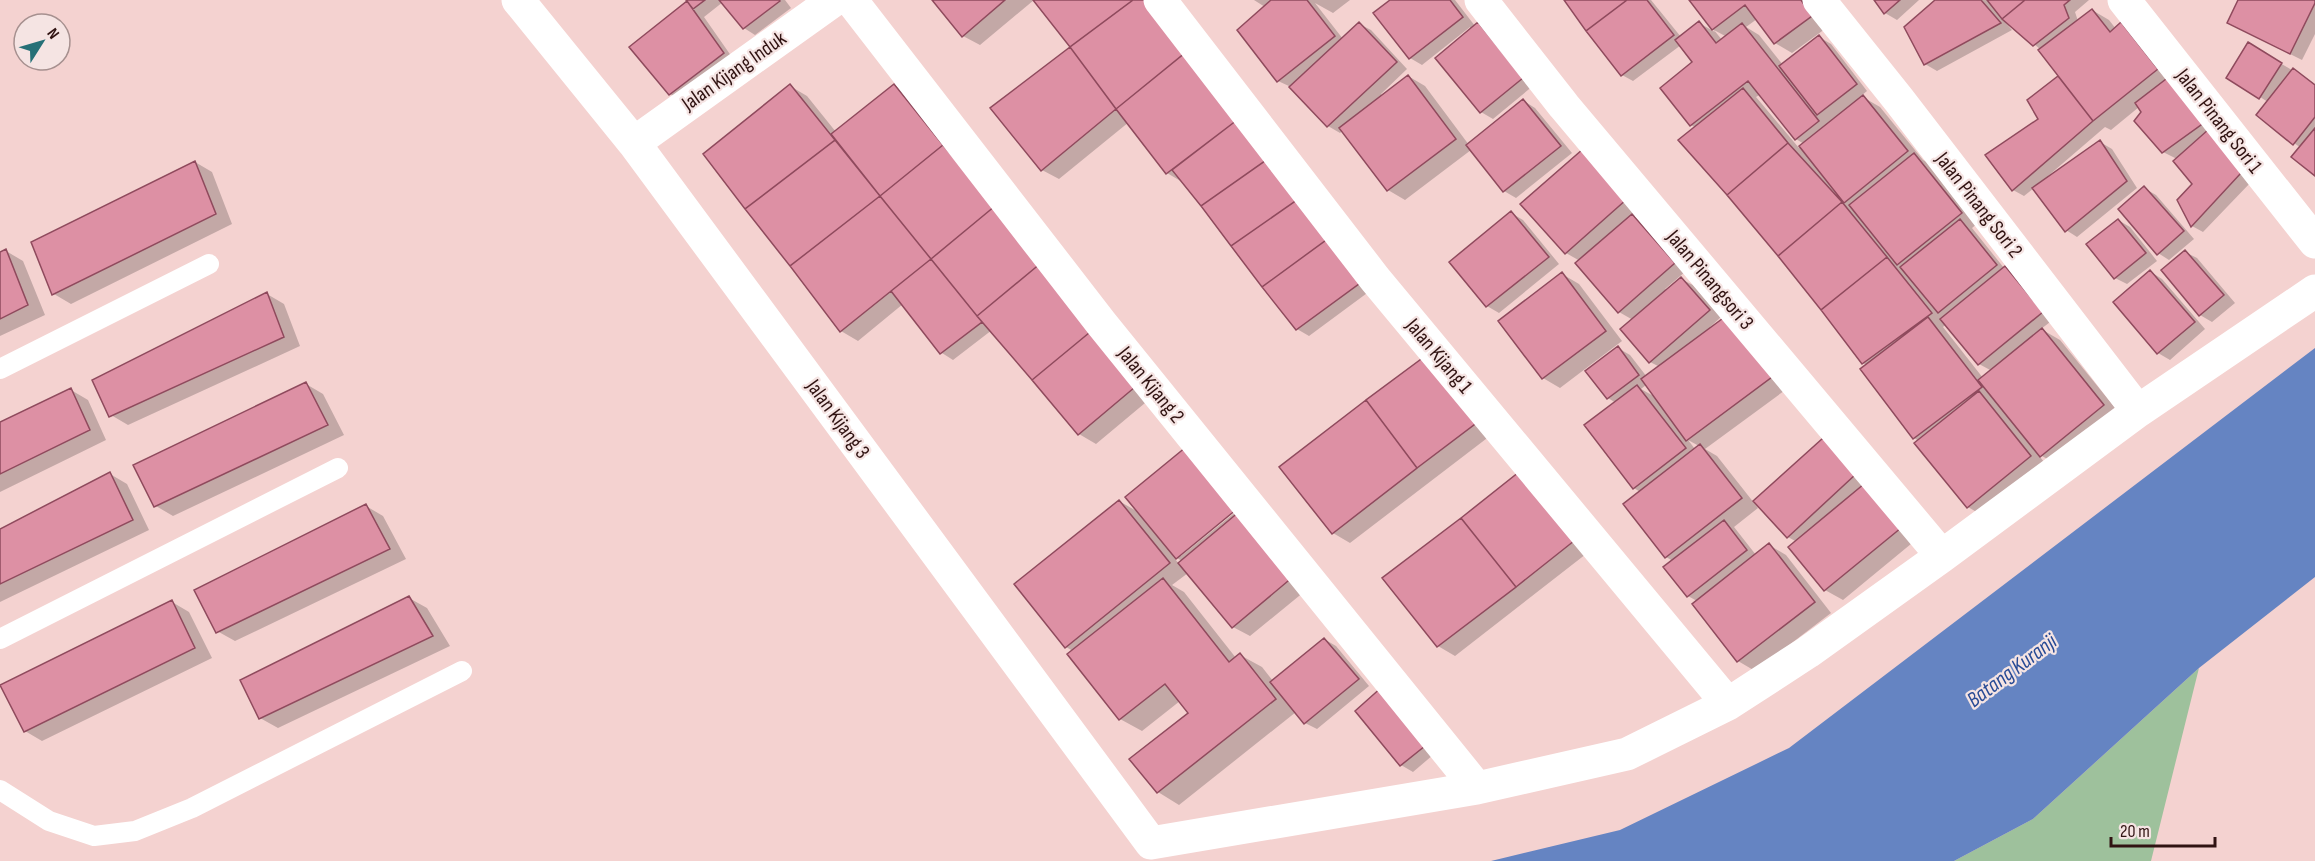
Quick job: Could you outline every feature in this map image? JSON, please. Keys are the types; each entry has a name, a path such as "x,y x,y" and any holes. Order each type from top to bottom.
{"street":[{"name":"Jalan Kijang 3","path":"518,0 634,142 1151,843 1467,776"},
{"name":"Jalan Kijang Induk","path":"634,142 834,0"},
{"name":"Jalan Kijang 2","path":"851,0 1101,323 1467,776"},
{"name":"Jalan Kijang 1","path":"1160,0 1375,279 1728,704"},
{"name":"Jalan Pinangsori 3","path":"1481,0 1571,115 1942,556"},
{"name":"Jalan Pinang Sori 2","path":"1819,0 1906,109 2138,411"},
{"name":"Jalan Pinang Sori 1","path":"2137,7 2315,242"},
{"path":"1467,776 1627,754 1728,704 1808,652 2138,411 2315,291"}],"lane":[{"path":"0,369 209,264"},
{"path":"0,639 338,468"},
{"path":"0,789 49,821 94,836 135,831 192,808 462,671"}],"green space":[{"path":"2199,668 2151,861 1954,861 2033,819"}],"water":[{"name":"Batang Kuranji","path":"2315,348 2315,577 2199,668 2033,819 1954,861 1491,861 1620,830 1789,748"}],"building":[{"path":"686,0 705,0 693,9"},
{"path":"719,0 779,0 780,1 743,29"},
{"path":"932,0 1005,0 962,37"},
{"path":"1033,0 1133,0 1070,47"},
{"path":"1133,0 1148,0 1186,52 1116,109 1070,47"},
{"path":"1271,0 1307,0 1335,36 1277,82 1237,30"},
{"path":"1390,0 1450,0 1463,17 1409,59 1373,13"},
{"path":"1564,0 1627,0 1586,31"},
{"path":"1627,0 1647,0 1674,35 1621,76 1586,31"},
{"path":"1689,0 1801,0 1812,16 1774,44 1745,5 1712,30"},
{"path":"1874,0 1900,0 1884,14"},
{"path":"1935,0 1981,0 2001,23 1924,65 1904,27"},
{"path":"1987,0 2025,0 2002,19"},
{"path":"2025,0 2070,0 2064,5 2069,18 2033,46 2002,19"},
{"path":"2238,0 2315,0 2315,3 2290,54 2227,23"},
{"path":"687,1 724,53 669,95 629,47"},
{"path":"2092,9 2110,32 2121,22 2158,69 2093,121 2038,50"},
{"path":"1699,21 1716,43 1742,23 1819,121 1795,140 1748,81 1690,126 1660,88 1692,62 1675,40"},
{"path":"1359,22 1397,62 1327,127 1289,87"},
{"path":"1478,22 1523,78 1480,113 1435,58"},
{"path":"1819,35 1857,84 1817,115 1779,66"},
{"path":"2248,42 2282,63 2259,99 2226,78"},
{"path":"1070,47 1116,109 1041,171 990,108"},
{"path":"1186,52 1241,117 1166,174 1116,109"},
{"path":"2293,68 2315,85 2315,117 2293,145 2256,115"},
{"path":"1408,75 1456,139 1387,191 1339,128"},
{"path":"2058,76 2093,121 2012,191 1985,155 2038,119 2027,100"},
{"path":"2170,76 2205,122 2162,153 2134,121 2141,112 2135,103"},
{"path":"790,84 835,140 745,209 703,154"},
{"path":"894,84 943,145 880,196 831,134"},
{"path":"1743,88 1788,143 1727,195 1678,140"},
{"path":"1863,95 1908,151 1844,203 1799,146"},
{"path":"1523,99 1561,146 1503,192 1466,145"},
{"path":"1241,117 1272,156 1201,206 1172,170"},
{"path":"2315,128 2315,176 2291,157"},
{"path":"2209,129 2241,173 2191,227 2177,200 2192,184 2173,161"},
{"path":"835,140 880,196 790,266 745,209"},
{"path":"2100,140 2127,181 2065,232 2032,188"},
{"path":"1788,143 1842,202 1778,256 1727,195"},
{"path":"943,145 995,206 931,259 880,196"},
{"path":"1583,149 1627,199 1565,254 1520,204"},
{"path":"1914,153 1962,213 1897,265 1849,205"},
{"path":"1272,156 1304,195 1231,246 1201,206"},
{"path":"195,161 216,214 52,295 31,242"},
{"path":"2144,186 2184,231 2157,255 2118,209"},
{"path":"1304,195 1333,235 1262,287 1231,246"},
{"path":"880,196 931,259 840,332 790,266"},
{"path":"1842,202 1887,257 1821,310 1778,256"},
{"path":"995,206 1041,263 977,316 931,259"},
{"path":"1511,211 1549,257 1486,307 1449,262"},
{"path":"1632,214 1675,263 1618,313 1575,263"},
{"path":"1960,219 1997,265 1938,313 1900,267"},
{"path":"2118,219 2146,253 2114,279 2086,244"},
{"path":"1333,235 1367,278 1296,330 1262,287"},
{"path":"6,249 28,305 0,319 0,252"},
{"path":"2185,250 2224,295 2199,316 2161,270"},
{"path":"1887,257 1932,313 1862,364 1821,310"},
{"path":"931,259 982,322 940,354 891,291"},
{"path":"1041,263 1095,328 1032,380 977,316"},
{"path":"2005,266 2043,312 1978,365 1940,319"},
{"path":"2150,270 2195,322 2157,354 2113,302"},
{"path":"1562,272 1606,331 1542,379 1498,321"},
{"path":"1681,277 1710,310 1649,363 1620,329"},
{"path":"267,292 284,337 109,417 92,380"},
{"path":"1726,316 1772,377 1686,441 1641,379"},
{"path":"1928,317 1982,387 1913,439 1860,369"},
{"path":"1095,328 1141,382 1078,435 1032,380"},
{"path":"2042,328 2104,405 2040,457 1978,380"},
{"path":"1618,346 1639,375 1607,399 1585,371"},
{"path":"1432,351 1483,418 1417,468 1366,400"},
{"path":"306,382 328,425 154,507 133,465"},
{"path":"1637,385 1686,448 1633,489 1584,425"},
{"path":"71,388 90,430 0,474 0,422"},
{"path":"1979,391 2031,456 1967,508 1914,443"},
{"path":"1366,400 1417,468 1332,534 1279,467"},
{"path":"1823,438 1856,474 1787,538 1753,501"},
{"path":"1700,444 1742,498 1665,558 1623,504"},
{"path":"1186,447 1237,509 1176,559 1125,497"},
{"path":"1524,468 1579,537 1516,587 1461,518"},
{"path":"110,472 133,520 0,584 0,529"},
{"path":"1864,484 1901,528 1824,591 1788,547"},
{"path":"1119,500 1170,563 1065,648 1014,584"},
{"path":"366,504 390,549 216,633 194,590"},
{"path":"1240,511 1294,576 1232,628 1178,563"},
{"path":"1461,518 1516,587 1437,647 1382,578"},
{"path":"1724,520 1747,550 1687,597 1663,567"},
{"path":"1769,543 1815,602 1737,662 1692,604"},
{"path":"1163,578 1229,662 1240,653 1276,699 1157,793 1129,759 1188,713 1165,684 1119,720 1067,654"},
{"path":"409,596 433,636 259,719 240,680"},
{"path":"172,600 195,648 24,732 0,685"},
{"path":"1324,638 1359,679 1304,724 1270,682"},
{"path":"1383,686 1430,742 1400,766 1355,711"}]}
